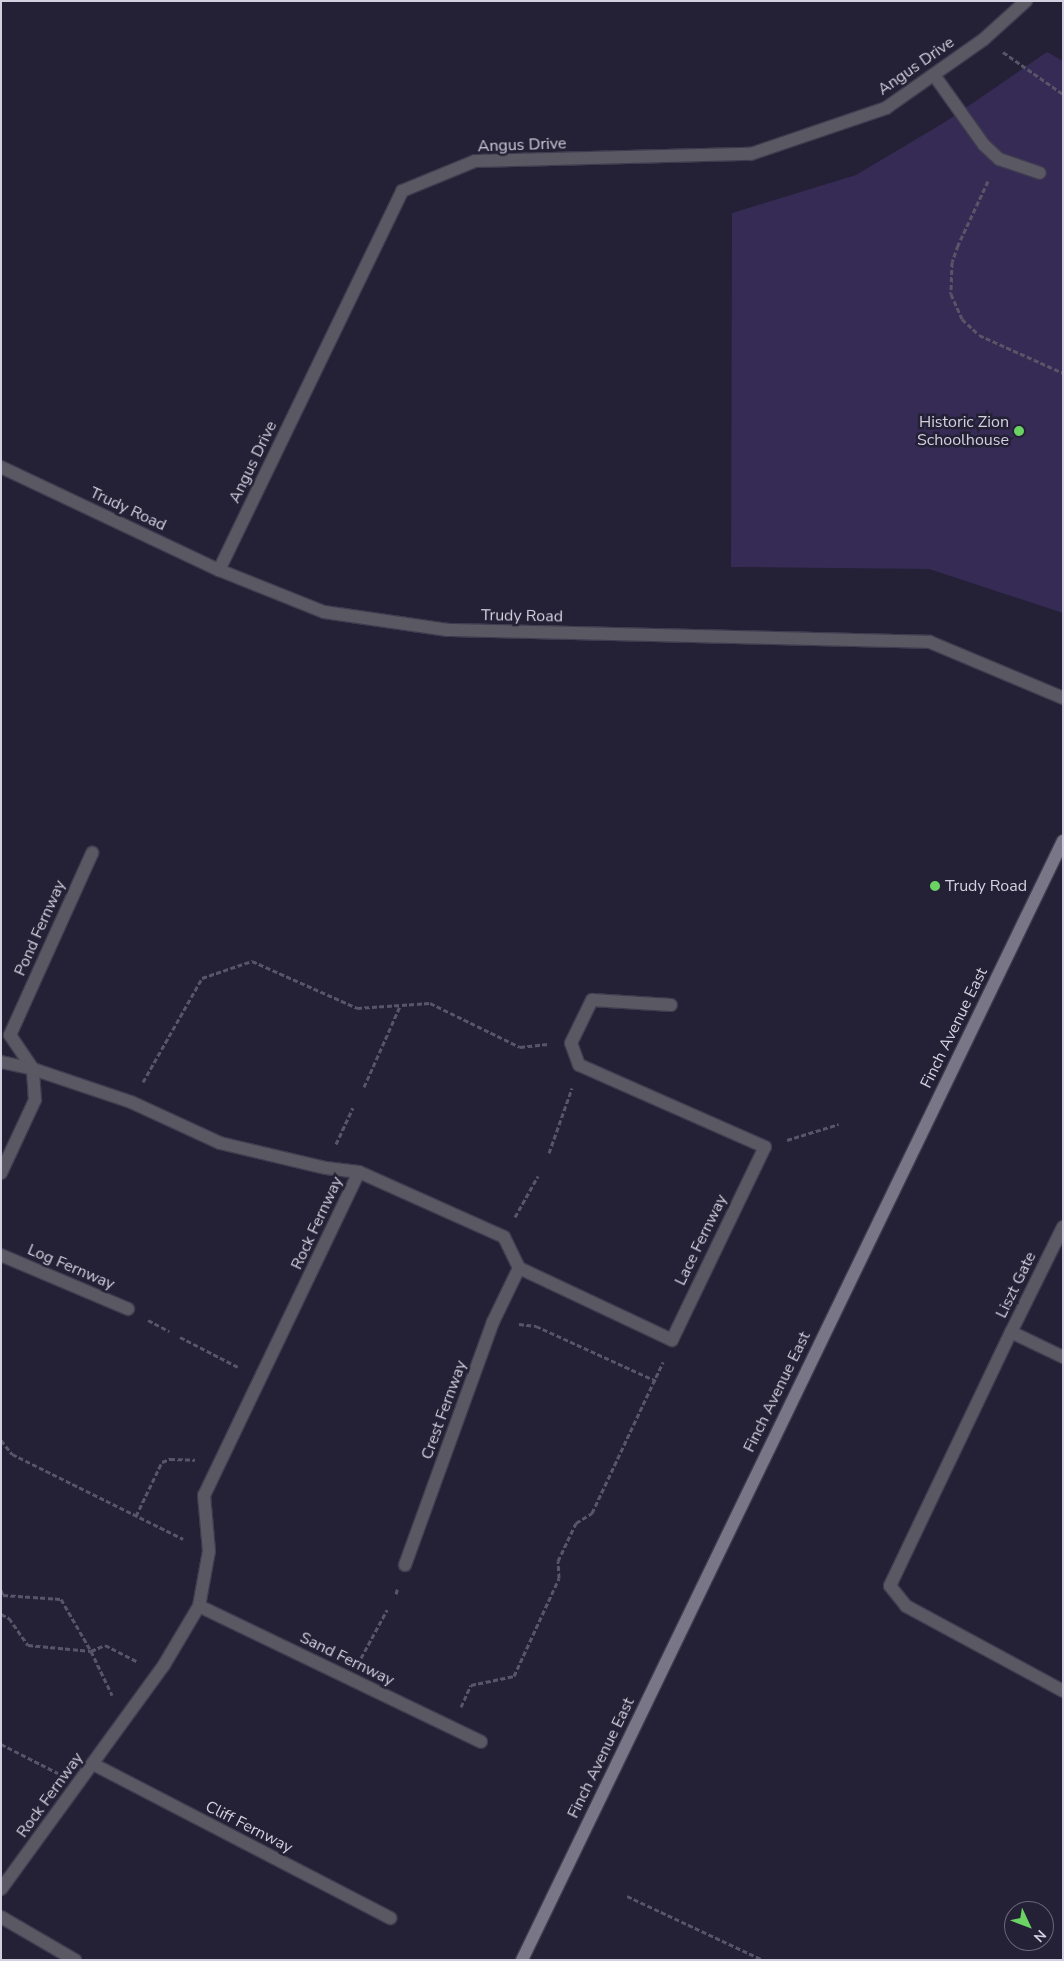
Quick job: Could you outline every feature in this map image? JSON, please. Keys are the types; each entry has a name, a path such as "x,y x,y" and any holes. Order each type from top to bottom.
{"main road":[{"name":"Finch Avenue East","path":"522,1960 1063,841"}],"street":[{"name":"Angus Drive","path":"219,570 402,191 475,161 751,154 886,108 984,39 1026,1"},
{"path":"934,75 984,145 999,159 1040,173"},
{"name":"Trudy Road","path":"1,467 219,570 324,612 448,630 930,642 1063,698"},
{"name":"Pond Fernway","path":"33,1069 10,1035 92,853"},
{"path":"671,1005 592,1000 571,1042 579,1066 765,1147"},
{"name":"Rock Fernway","path":"1,1062 33,1069 131,1102 220,1144 326,1168 359,1172 204,1495 209,1551 199,1606 159,1672 1,1889"},
{"path":"1,1173 35,1100 33,1069"},
{"name":"Lace Fernway","path":"672,1340 765,1147"},
{"path":"359,1172 504,1237 519,1268 672,1340"},
{"name":"Liszt Gate","path":"1063,1227 1011,1332 1063,1357"},
{"name":"Log Fernway","path":"1,1255 128,1309"},
{"name":"Crest Fernway","path":"405,1565 493,1322 519,1268"},
{"path":"1011,1332 890,1586 906,1606 1063,1691"},
{"name":"Sand Fernway","path":"199,1606 481,1742"},
{"name":"Cliff Fernway","path":"93,1764 390,1918"},
{"path":"1,1917 75,1960"}],"path":[{"path":"984,39 1063,94"},
{"path":"999,159 958,245 952,262 951,294 962,319 978,336 1063,374"},
{"path":"131,1102 202,978 252,961 357,1008 430,1003 520,1047 571,1042"},
{"path":"364,1087 400,1006"},
{"path":"549,1153 579,1066"},
{"path":"326,1168 353,1108"},
{"path":"765,1147 839,1124"},
{"path":"504,1237 538,1176"},
{"path":"493,1322 536,1326 656,1382"},
{"path":"180,1337 261,1379"},
{"path":"450,1727 472,1685 514,1676 559,1578 558,1561 565,1546 576,1523 592,1513 656,1382 672,1340"},
{"path":"1,1440 12,1454 209,1551"},
{"path":"136,1516 162,1462 170,1459 220,1462"},
{"path":"1,1590 2,1597 61,1599 91,1650 124,1720"},
{"path":"350,1679 387,1610"},
{"path":"1,1614 9,1618 28,1645 91,1650 105,1646 159,1672"},
{"path":"1,1744 78,1784"},
{"path":"627,1896 763,1960"}],"shaded area":[{"path":"1047,52 1063,61 1063,613 929,569 731,567 732,213 856,175 945,122"}],"place":[{"name":"Historic Zion Schoolhouse","path":"1019,431"},
{"name":"Trudy Road","path":"935,886"}]}
